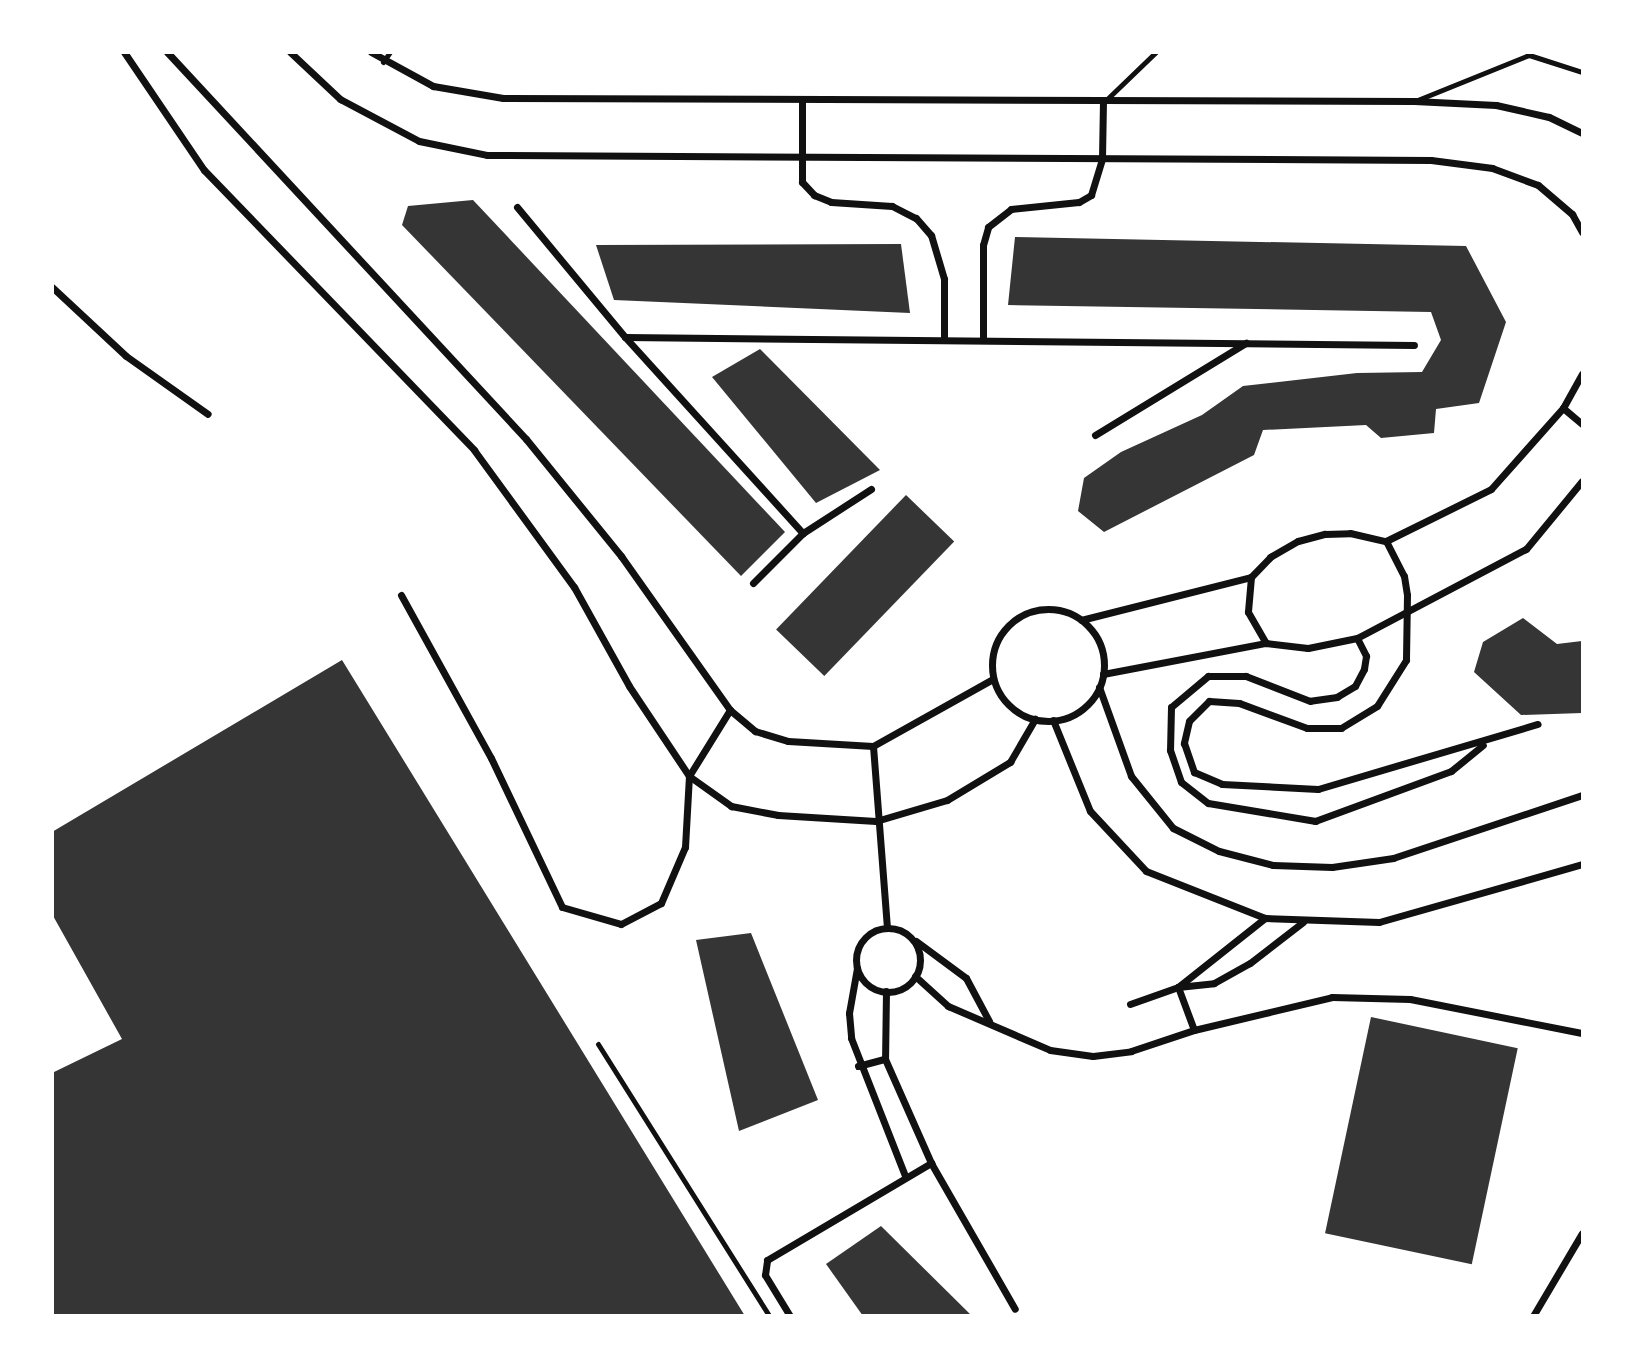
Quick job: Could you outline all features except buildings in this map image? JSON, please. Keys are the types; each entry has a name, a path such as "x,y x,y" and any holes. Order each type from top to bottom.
{"street":[{"path":"124,52 205,170 474,450 574,587 629,686 689,776 732,806 778,815 876,821 947,800 1010,762 1035,719"},
{"path":"167,52 526,439 621,556 730,710 755,731 788,741 873,746 993,679"},
{"path":"290,52 340,99 419,141 487,155 800,159 1431,160 1492,167 1538,185 1572,214 1583,232"},
{"path":"372,52 383,62 433,86 503,98 1413,101 1496,105 1549,117 1583,133"},
{"path":"802,100 802,182 814,195 831,202 892,206 916,218 931,235 944,278 944,339"},
{"path":"984,339 983,245 988,227 1010,209 1079,202 1091,195 1102,158 1103,102"},
{"path":"517,207 625,337 803,533"},
{"path":"52,287 126,356 208,414"},
{"path":"625,337 1414,345"},
{"path":"1095,435 1247,343"},
{"path":"1081,620 1251,577 1280,552 1325,534 1350,533 1387,541 1491,489 1563,408 1583,374"},
{"path":"1563,408 1583,424"},
{"path":"1103,674 1266,643 1308,648 1357,638 1407,615 1526,549 1583,481"},
{"path":"753,583 803,533 871,489"},
{"path":"1387,541 1404,576 1406,660 1377,706 1341,728 1307,728 1239,703 1209,701 1189,721 1184,743 1194,772 1222,784 1318,789 1486,743 1538,724"},
{"path":"1251,577 1248,612 1266,643"},
{"path":"401,595 491,758 562,908 621,924 661,903 685,847 689,776 730,710"},
{"path":"1058,610 1081,620 1100,644 1103,674 1100,687 1081,710 1053,720 1035,719 1009,705 993,679 996,643 1021,615 1058,610"},
{"path":"1357,638 1366,656 1364,669 1355,685 1337,697 1310,701 1246,676 1208,676 1171,707 1170,750 1181,782 1208,803 1315,821 1451,771 1486,743"},
{"path":"1100,687 1131,776 1173,828 1219,850 1273,865 1332,867 1394,858 1583,795"},
{"path":"1053,720 1090,811 1146,871 1265,918 1304,922 1379,922 1583,864"},
{"path":"873,746 876,821 887,927"},
{"path":"1178,986 1265,918"},
{"path":"1130,1004 1178,986 1214,983 1250,963 1304,922"},
{"path":"905,1176 858,1066 849,1023 857,949 869,933 887,927 904,931 966,978 989,1021"},
{"path":"857,968 866,985 886,991 903,988 915,976 921,960 916,943 904,931"},
{"path":"915,976 948,1006 989,1021 1050,1050 1093,1056 1131,1051 1194,1030 1332,997 1410,999 1583,1033"},
{"path":"1178,986 1194,1030"},
{"path":"886,991 885,1059 931,1163 1015,1309"},
{"path":"858,1066 885,1059"},
{"path":"790,1315 765,1275 767,1260 931,1163"},
{"path":"1533,1315 1583,1233"}],"lane":[{"path":"383,62 390,52"},
{"path":"1103,102 1156,52"},
{"path":"1413,101 1530,54 1583,72"},
{"path":"598,1044 769,1315"}]}
